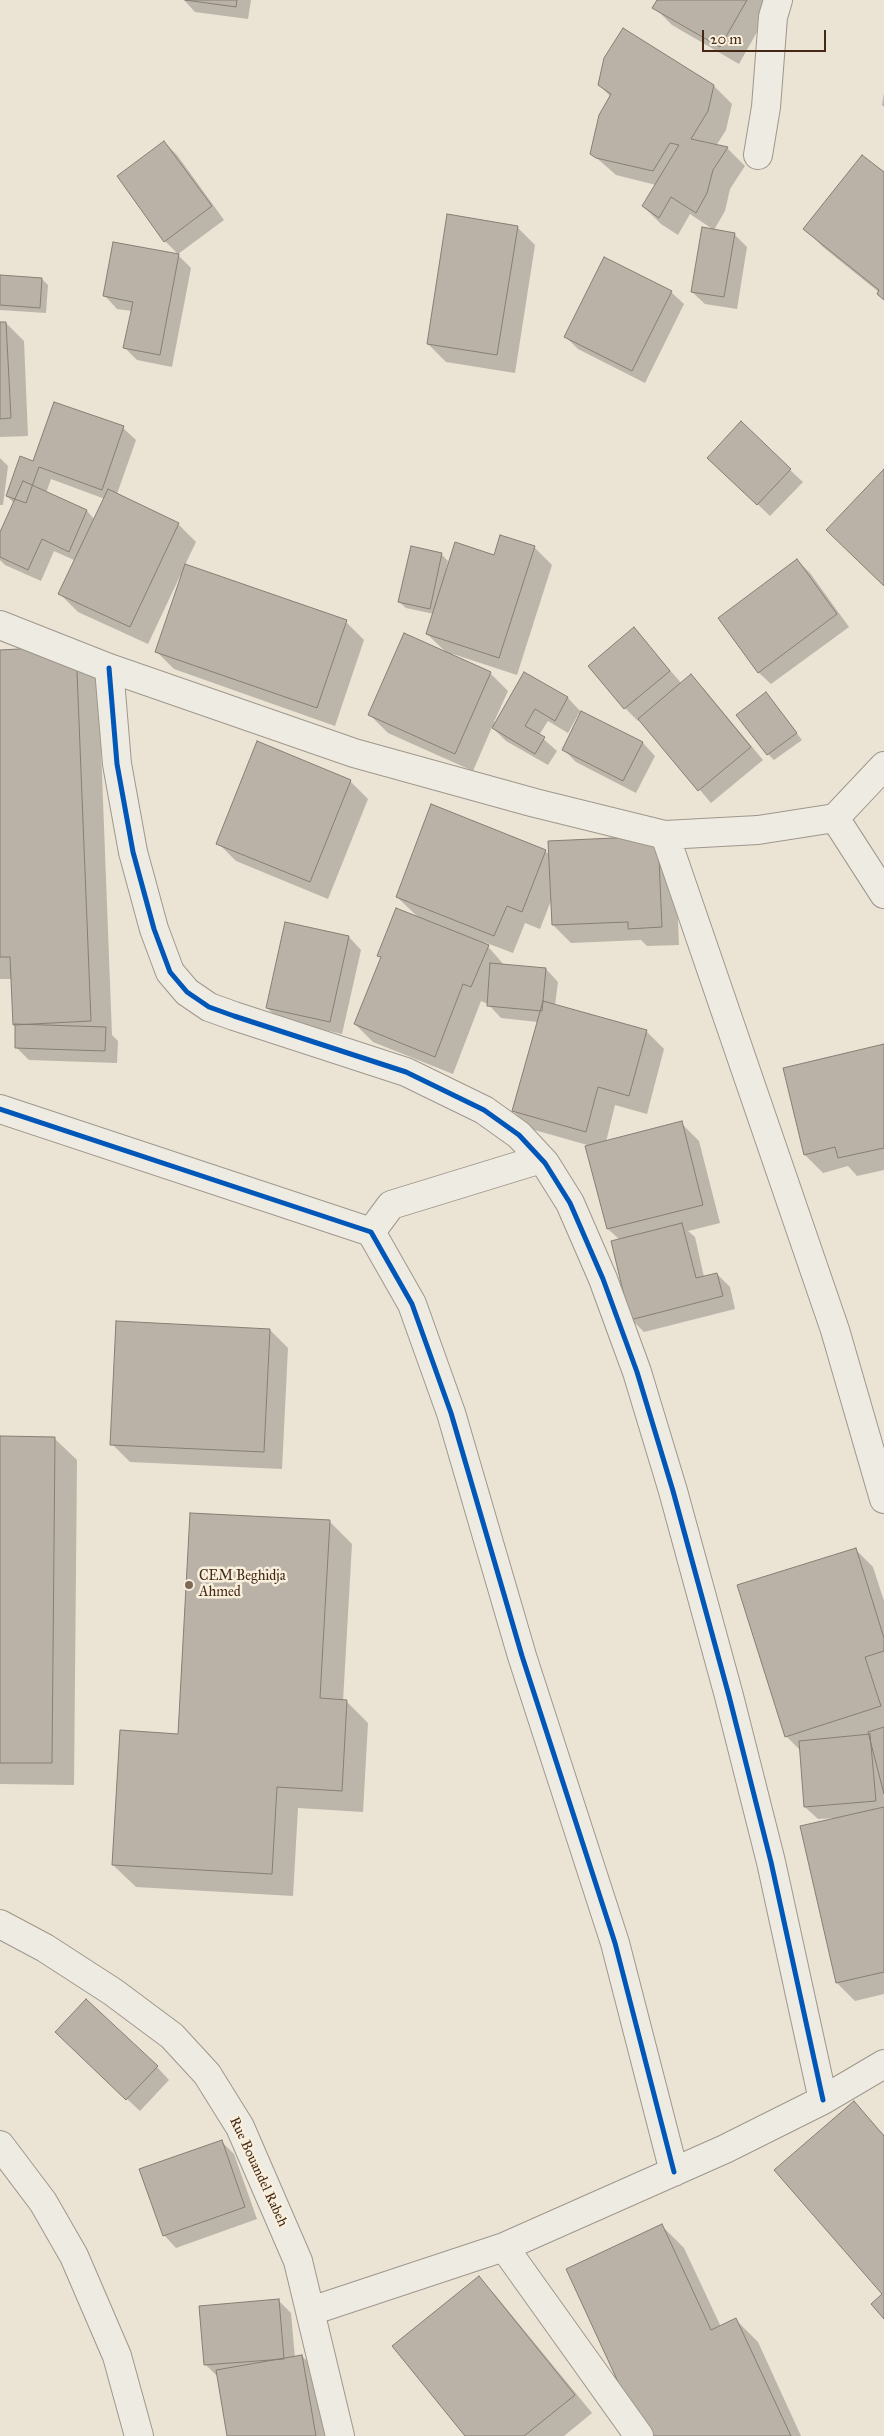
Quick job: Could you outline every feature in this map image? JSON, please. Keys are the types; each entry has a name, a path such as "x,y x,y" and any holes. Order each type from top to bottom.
{"street":[{"path":"758,155 766,107 773,17 778,0"},
{"path":"0,625 109,668 354,753 535,804 665,835 758,830 835,818 884,766"},
{"path":"109,668 117,764 133,852 154,929 170,972 187,992 208,1007 406,1072 484,1110 519,1135 541,1159 570,1203 602,1279 637,1372 668,1472 729,1696 768,1853 823,2100"},
{"path":"835,818 884,894"},
{"path":"665,835 835,1330 884,1499"},
{"path":"0,1109 371,1232 412,1304 450,1413 522,1656 615,1943 674,2172"},
{"path":"371,1232 391,1205 541,1159"},
{"name":"Rue Bouandel Rabeh","path":"0,1924 45,1948 113,1992 172,2036 207,2074 240,2127 298,2261 340,2436"},
{"path":"311,2311 504,2247 674,2172 823,2100 884,2064"},
{"path":"0,2145 43,2202 74,2256 116,2356 139,2436"},
{"path":"504,2247 639,2436"}],"building":[{"path":"185,0 237,0 236,7"},
{"path":"657,0 747,0 720,47 652,8"},
{"path":"623,28 714,85 708,111 691,139 728,147 713,170 707,193 696,213 671,197 659,218 642,206 679,145 670,143 653,171 596,158 590,154 599,115 611,94 598,85 604,58"},
{"path":"164,141 212,206 164,242 117,176"},
{"path":"862,155 884,172 884,300 877,294 879,290 803,229"},
{"path":"447,214 518,226 497,355 427,344"},
{"path":"702,227 735,233 724,297 691,292"},
{"path":"113,242 179,254 160,355 123,348 133,302 103,296"},
{"path":"604,257 672,291 632,371 564,337"},
{"path":"0,275 42,278 40,308 0,305"},
{"path":"0,322 6,322 11,418 0,419"},
{"path":"54,402 124,426 102,490 39,467 26,503 6,496 20,456 33,461"},
{"path":"741,421 791,469 757,505 707,458"},
{"path":"884,469 884,586 826,530"},
{"path":"23,481 87,510 69,552 42,539 28,570 0,557 0,532"},
{"path":"108,489 179,523 130,627 58,594"},
{"path":"500,535 535,546 499,658 426,634 455,542 494,555"},
{"path":"411,546 442,553 430,609 398,602"},
{"path":"797,559 837,614 758,673 718,618"},
{"path":"185,564 347,620 317,708 155,652"},
{"path":"634,627 670,671 624,709 588,666"},
{"path":"404,633 491,672 455,754 368,715"},
{"path":"76,646 91,1021 13,1025 10,957 0,957 0,650"},
{"path":"524,672 568,697 555,721 535,709 525,726 545,737 535,754 492,728"},
{"path":"691,674 751,747 698,791 638,719"},
{"path":"766,692 797,733 767,755 736,715"},
{"path":"581,711 643,742 623,781 562,750"},
{"path":"257,741 351,780 310,882 216,844"},
{"path":"431,804 546,850 522,912 507,906 494,936 396,897"},
{"path":"658,836 662,927 628,929 628,922 552,925 548,841"},
{"path":"396,908 489,945 471,987 463,984 435,1057 354,1024 381,957 377,956"},
{"path":"285,922 349,936 330,1022 266,1008"},
{"path":"490,963 546,968 542,1011 487,1006"},
{"path":"543,1001 647,1030 629,1096 598,1087 586,1132 512,1111"},
{"path":"15,1024 106,1027 105,1051 15,1048"},
{"path":"884,1044 884,1148 838,1158 835,1147 804,1155 783,1068"},
{"path":"682,1121 703,1205 607,1229 585,1146"},
{"path":"682,1223 696,1278 717,1273 723,1296 630,1320 611,1241"},
{"path":"116,1321 270,1329 264,1452 110,1445"},
{"path":"0,1436 55,1437 52,1763 0,1763"},
{"path":"190,1513 330,1520 320,1698 347,1700 342,1791 277,1787 272,1874 112,1865 120,1730 178,1734"},
{"path":"856,1548 884,1638 884,1651 865,1657 881,1706 785,1737 737,1585"},
{"path":"884,1727 884,1794 868,1732"},
{"path":"870,1734 876,1801 804,1807 799,1741"},
{"path":"884,1807 884,1972 836,1983 800,1826"},
{"path":"86,1999 158,2066 126,2100 55,2032"},
{"path":"854,2101 884,2136 884,2319 871,2304 882,2294 774,2170"},
{"path":"222,2140 245,2207 163,2236 139,2169"},
{"path":"662,2224 711,2330 736,2318 791,2436 643,2436 566,2269"},
{"path":"479,2276 575,2395 524,2436 465,2436 392,2346"},
{"path":"279,2299 284,2359 204,2365 199,2306"},
{"path":"302,2355 316,2436 227,2436 216,2370"}],"cycle path":[{"path":"109,668 117,764 133,852 154,929 170,972 187,992 209,1007 406,1072 484,1110 519,1135 545,1163 570,1203 603,1279 637,1372 673,1491 729,1696 771,1862 823,2100"},
{"path":"0,1109 371,1232 412,1304 451,1413 522,1656 615,1943 674,2172"}],"place":[{"name":"CEM Beghidja Ahmed","path":"189,1585"}]}
